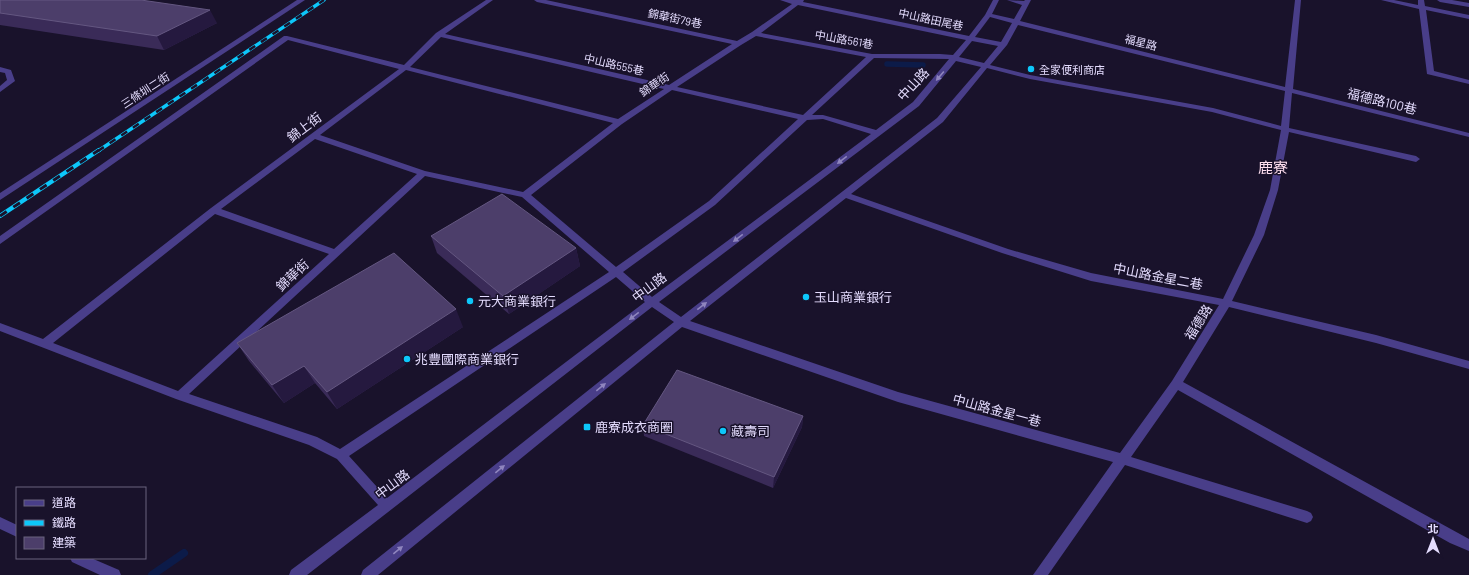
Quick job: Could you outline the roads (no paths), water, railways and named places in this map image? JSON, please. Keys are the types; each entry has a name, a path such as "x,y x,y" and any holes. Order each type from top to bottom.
{"street":[{"name":"三條圳二街","path":"0,197 302,0"},
{"name":"錦上街","path":"45,343 214,210 404,68 438,35 490,0"},
{"name":"錦華街79巷","path":"537,0 738,43"},
{"name":"中山路田尾巷","path":"783,0 799,2 1003,45"},
{"name":"中山路","path":"296,575 652,302 916,104 988,16 996,0"},
{"path":"368,575 681,322 846,195 940,120 988,66 1003,45 1027,2 1010,0"},
{"name":"福德路","path":"1040,575 1121,459 1176,384 1226,303 1259,235 1274,190 1285,129 1298,0"},
{"path":"1384,0 1421,4 1469,17"},
{"path":"1440,0 1469,4"},
{"name":"錦華街","path":"524,195 619,122 738,43 755,34 799,2"},
{"path":"1421,4 1430,72 1469,82"},
{"name":"福星路","path":"988,16 1288,91"},
{"name":"中山路561巷","path":"755,34 872,56 940,56 955,58"},
{"name":"中山路555巷","path":"438,35 804,118 823,117 877,133"},
{"path":"0,241 287,38 619,122"},
{"path":"341,455 616,272 712,203 872,56"},
{"path":"955,58 1030,77 1212,110 1285,129 1416,159"},
{"path":"0,69 8,72 10,81 0,90"},
{"name":"福德路100巷","path":"1288,91 1469,135"},
{"path":"314,136 423,173 524,195 652,302 681,322"},
{"name":"錦華街","path":"180,396 423,173"},
{"name":"中山路金星二巷","path":"846,195 1005,251 1091,277 1226,303 1376,339 1469,365"},
{"path":"214,210 336,253"},
{"name":"中山路金星一巷","path":"681,322 898,397 1121,459 1307,517"},
{"path":"0,327 180,396 313,441 341,455 387,506"},
{"path":"1176,384 1455,539 1469,545"},
{"path":"0,523 16,531"},
{"path":"79,559 114,575"}],"waterway":[{"path":"887,64 923,65"},
{"path":"152,575 184,553"}],"railway":[{"path":"98,151 324,0"},
{"path":"0,216 99,150"}],"place":[{"name":"全家便利商店","path":"1031,69"},
{"name":"玉山商業銀行","path":"806,297"},
{"name":"元大商業銀行","path":"470,301"},
{"name":"兆豐國際商業銀行","path":"407,359"},
{"name":"鹿寮成衣商圈","path":"587,427"},
{"name":"藏壽司","path":"723,431"}],"district":[{"name":"鹿寮","path":"1273,167"}]}
